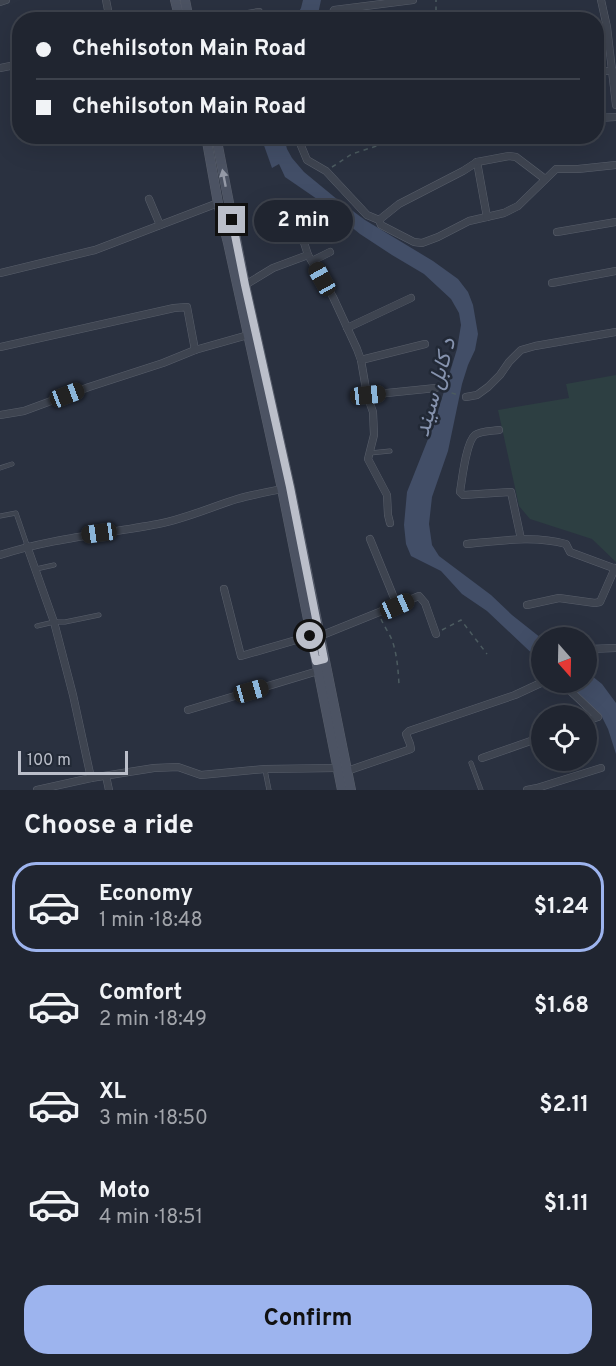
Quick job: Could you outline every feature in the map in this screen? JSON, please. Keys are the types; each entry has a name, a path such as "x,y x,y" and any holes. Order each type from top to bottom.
{"main road":[{"path":"207,144 218,203 315,636"},
{"path":"218,144 245,285 290,487 319,664 342,769 351,790"},
{"path":"319,664 342,769 342,790"}],"street":[{"path":"0,2 6,0"},
{"path":"333,12 334,10 413,0"},
{"path":"604,13 616,105"},
{"path":"604,71 613,71"},
{"path":"300,144 307,160 326,171 367,215 414,242 422,243 469,221 504,213 518,206 556,169 616,165"},
{"path":"379,220 399,204 477,162 509,156 516,157 545,179"},
{"path":"477,162 487,217"},
{"path":"149,199 160,225"},
{"path":"0,273 95,250 218,203"},
{"path":"557,232 616,222"},
{"path":"301,233 310,258 333,297 361,360 373,412 374,435 368,459 387,495 390,523"},
{"path":"245,285 273,268 330,252"},
{"path":"552,283 616,271"},
{"path":"347,328 411,298"},
{"path":"0,347 187,307 195,350"},
{"path":"466,397 477,396 488,387 521,350 616,332"},
{"path":"0,416 24,411 195,350 248,335"},
{"path":"361,360 425,344"},
{"path":"368,395 436,388"},
{"path":"499,430 477,434 472,438 465,458 460,492 463,495 511,492 521,539"},
{"path":"0,555 27,546 159,524 239,499 282,489"},
{"path":"370,539 397,606"},
{"path":"467,544 541,539 566,544 570,552 615,568 600,602 559,598 527,605"},
{"path":"27,546 54,622 91,777"},
{"path":"224,589 240,656 315,636 419,596 425,603 436,634"},
{"path":"597,649 616,648"},
{"path":"188,710 319,664"},
{"path":"37,790 91,777 154,768 178,767 201,775 265,769 342,769 411,749 406,734 409,731 531,688"},
{"path":"573,693 585,705"},
{"path":"482,758 531,741"},
{"path":"527,790 537,789 601,768"},
{"path":"106,776 109,790"}],"lane":[{"path":"369,453 390,451"},
{"path":"0,468 12,464"},
{"path":"0,516 16,514 27,546"},
{"path":"36,569 54,565"},
{"path":"37,626 99,615"},
{"path":"471,763 481,790"},
{"path":"265,769 269,790"}],"path":[{"path":"326,171 352,154 383,144"},
{"path":"301,233 336,222 351,206"},
{"path":"436,388 466,397"},
{"path":"378,612 392,638 397,657 399,684"},
{"path":"436,634 461,620 487,654"}],"shaded area":[{"path":"616,375 616,562 592,539 530,519 519,506 498,410 569,398 566,384"}],"water":[{"path":"303,0 321,0 318,12 299,12"},
{"path":"263,144 286,144 292,158 304,172 338,200 365,220 433,261 458,279 468,292 473,305 478,334 475,350 462,384 448,451 432,497 429,524 432,545 439,556 491,595 531,630 531,653 487,611 462,594 441,571 411,556 406,544 404,525 407,492 434,424 457,349 461,325 459,313 451,299 424,274 360,234 317,199 285,177 279,164 272,168"},
{"path":"597,680 616,703 616,754 608,729 597,713 597,705 589,705 575,693 597,693"}],"route":[{"path":"232,220 290,487 324,659 316,661 310,636"}],"water label":[{"name":"د کابل سيند","path":"434,387"}]}
